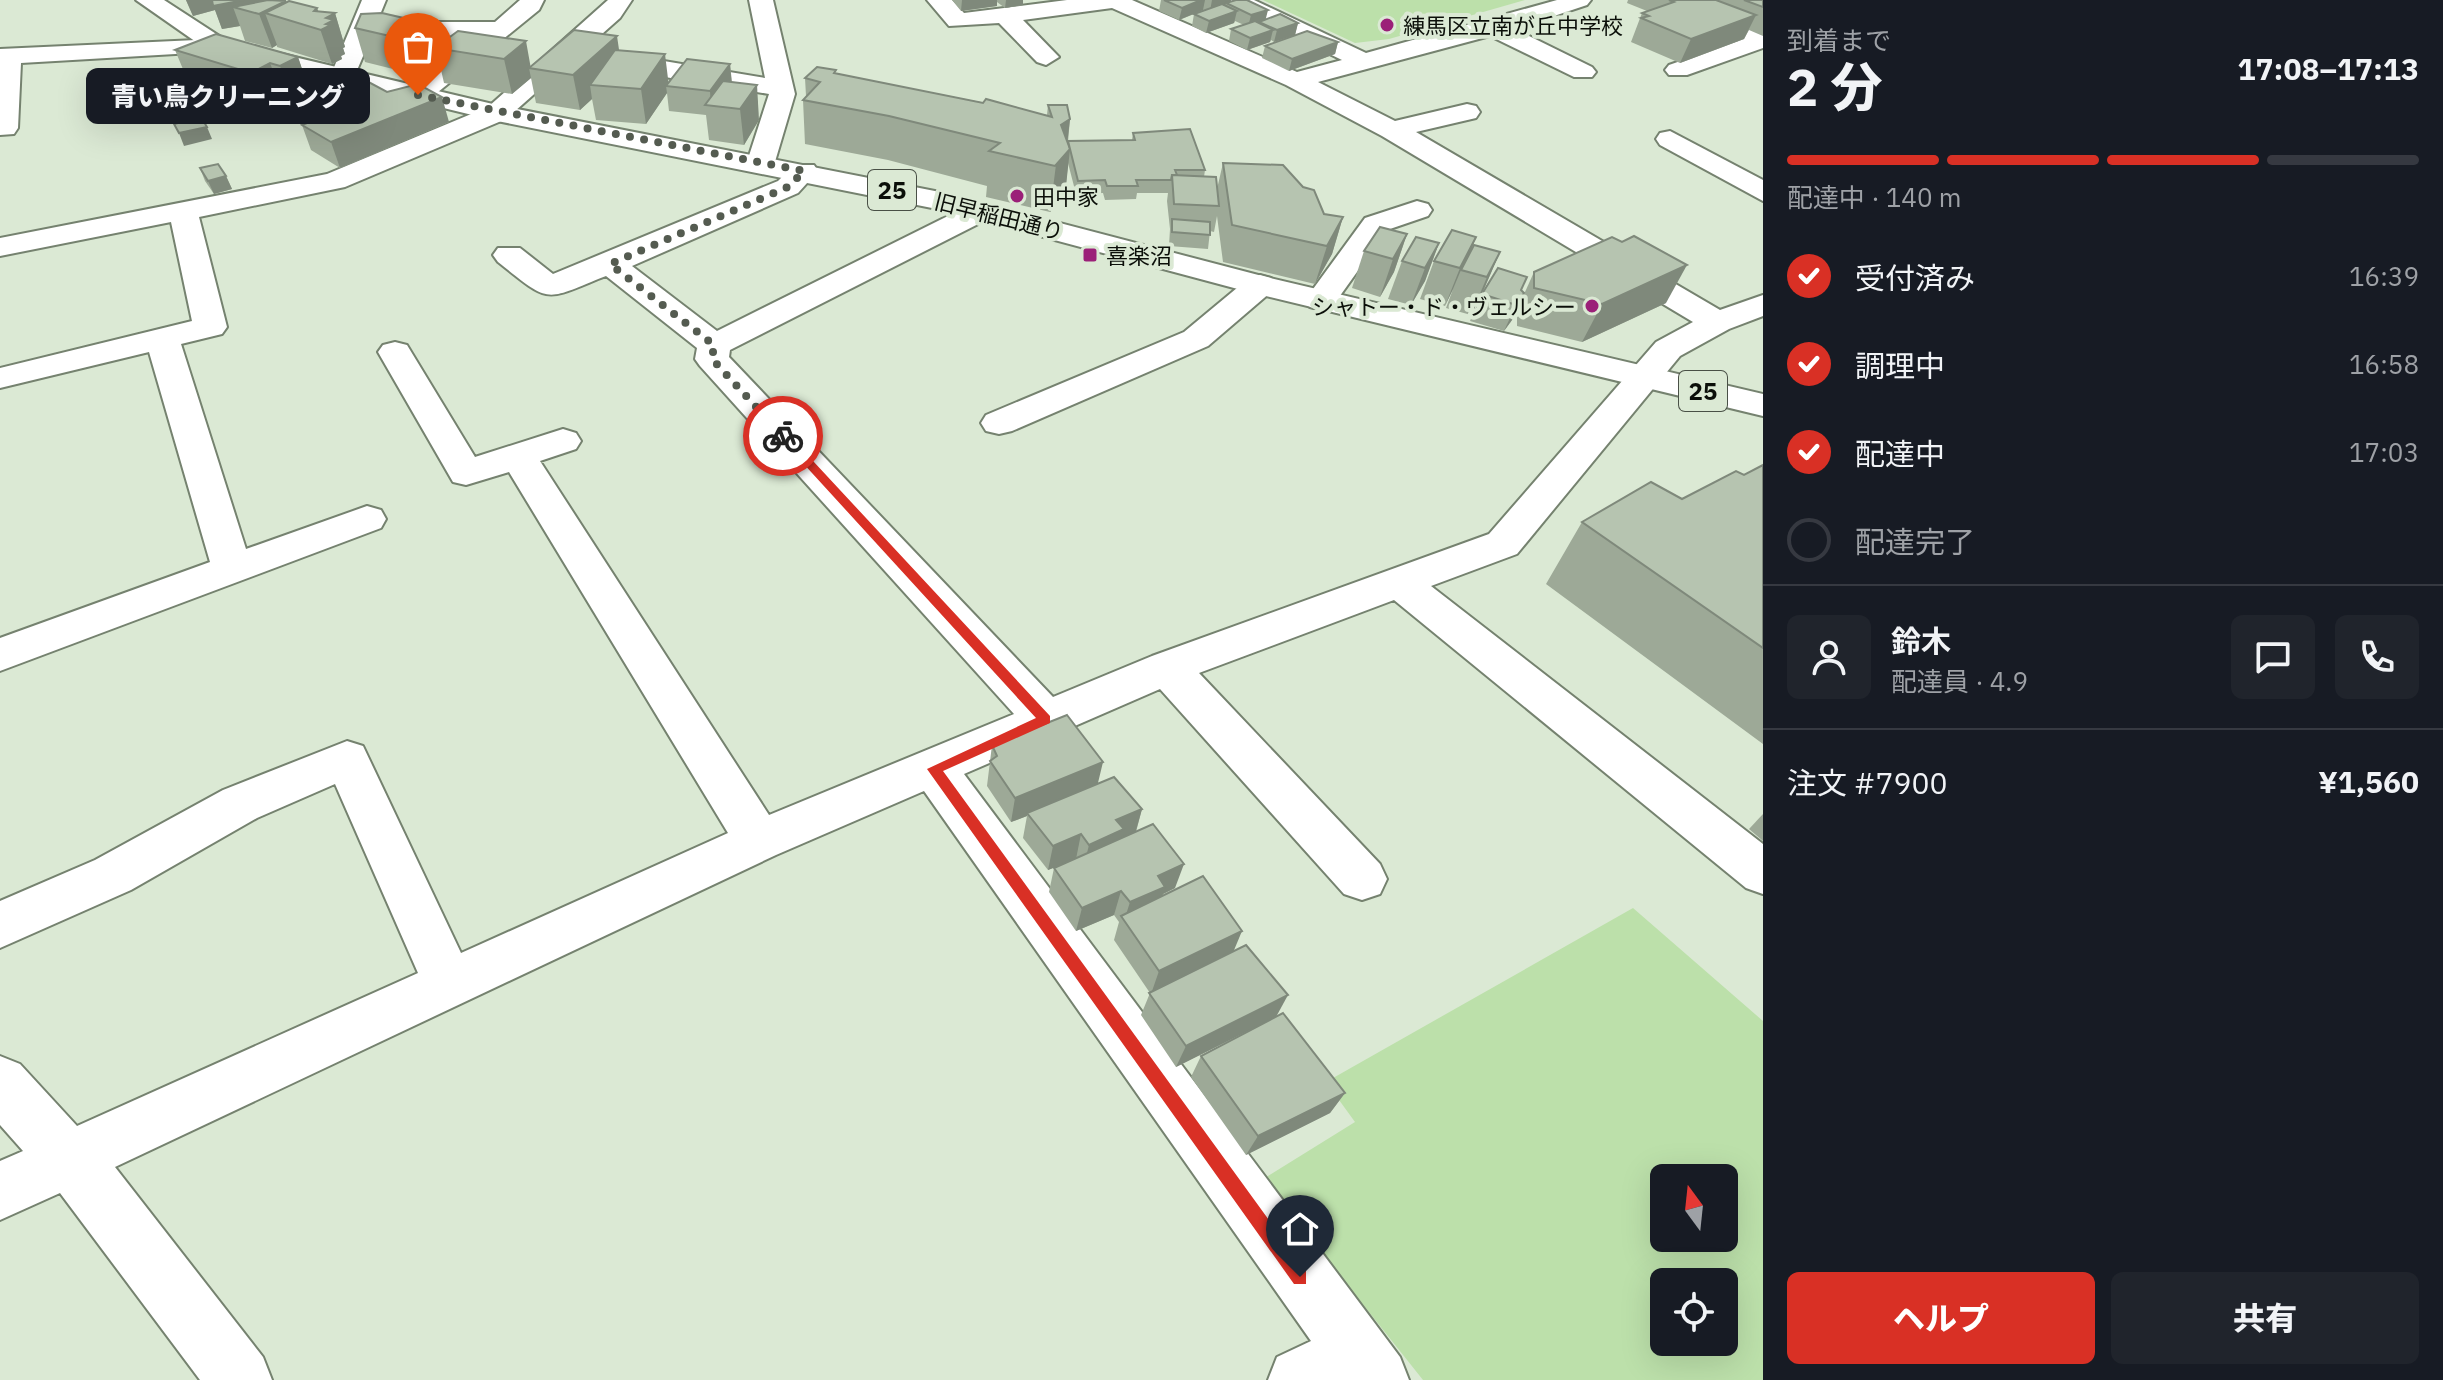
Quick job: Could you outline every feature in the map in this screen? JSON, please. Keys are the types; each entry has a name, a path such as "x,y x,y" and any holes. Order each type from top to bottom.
{"street":[{"name":"旧早稲田通り","path":"148,0 218,46 497,113 804,171 981,211 1260,285 1763,405"},
{"path":"343,77 374,0"},
{"path":"418,95 531,5 532,0"},
{"path":"0,247 335,181 497,113 612,13 620,0"},
{"path":"760,165 782,94 761,0"},
{"path":"939,0 958,21 1115,0 1295,80 1392,130 1717,322"},
{"path":"1235,0 1366,61"},
{"path":"1295,80 1493,28 1579,0"},
{"path":"1660,0 1760,41 1678,70"},
{"path":"1005,15 1046,57"},
{"path":"1493,28 1583,72"},
{"path":"362,29 500,29"},
{"path":"4,128 4,57 218,46"},
{"path":"622,62 781,88"},
{"path":"1392,130 1467,112"},
{"path":"1670,139 1763,192"},
{"path":"509,255 549,287 788,187 804,171"},
{"path":"1321,300 1376,224 1417,210"},
{"path":"0,378 210,327 183,211"},
{"path":"714,345 981,211"},
{"path":"610,264 714,345"},
{"path":"999,423 1196,339 1260,285"},
{"path":"0,1191 759,841 1167,668 1503,544 1668,349 1717,322 1763,305"},
{"path":"162,338 232,569"},
{"path":"714,345 712,359 1046,719"},
{"path":"395,352 466,473 563,441"},
{"path":"518,456 759,841"},
{"path":"0,655 367,519"},
{"path":"1400,583 1763,873"},
{"path":"1167,668 1362,879"},
{"path":"0,925 113,875 240,804 347,759 448,982"},
{"path":"934,769 1366,1367 1300,1380"},
{"path":"0,1083 69,1158 240,1380"}],"green space":[{"name":"練馬区立南が丘中学校","path":"1263,0 1525,0 1389,39 1355,43"},
{"path":"1633,908 1763,1021 1763,1380 1423,1380 1263,1179 1355,1122 1326,1082"}],"building":[{"path":"212,0 244,0 213,6"},
{"path":"268,0 286,1 259,14 233,7"},
{"path":"1164,0 1201,0 1182,8"},
{"path":"1247,0 1268,10 1251,15 1226,3"},
{"path":"1669,0 1716,0 1756,15 1691,39 1641,18 1649,16 1642,13 1674,2"},
{"path":"1744,0 1763,0 1763,7"},
{"path":"289,1 317,8 314,11 335,13 326,18 334,20 321,30 265,13"},
{"path":"1222,4 1237,11 1209,21 1194,14"},
{"path":"382,13 434,25 407,40 355,28 361,14"},
{"path":"1280,14 1298,23 1277,30 1259,22"},
{"path":"1255,21 1273,30 1250,38 1231,29"},
{"path":"574,30 617,36 573,75 529,68"},
{"path":"458,31 526,41 504,59 435,48"},
{"path":"1307,31 1338,42 1292,59 1265,46"},
{"path":"216,34 298,57 280,66 270,63 251,73 175,50"},
{"path":"615,50 665,54 641,89 590,85"},
{"path":"687,59 730,64 710,91 666,86"},
{"path":"817,67 983,103 986,99 1052,117 1048,105 1067,105 1070,119 1061,125 1070,149 1055,166 989,151 1000,143 889,116 803,100 820,82 805,78"},
{"path":"361,78 387,92 418,84 442,97 331,142 302,125 350,106 324,92"},
{"path":"222,81 232,97 173,109 165,94"},
{"path":"723,81 757,85 740,109 705,105"},
{"path":"201,117 207,127 179,133 174,124"},
{"path":"1190,129 1205,170 1175,170 1177,175 1172,175 1171,180 1136,180 1138,186 1107,186 1105,180 1078,181 1068,141 1135,140 1133,133"},
{"path":"1223,163 1283,165 1303,187 1314,190 1324,214 1343,217 1327,246 1232,225"},
{"path":"218,164 226,176 208,181 200,168"},
{"path":"1172,175 1216,177 1219,206 1174,204"},
{"path":"1172,219 1210,222 1210,235 1172,232"},
{"path":"1380,227 1407,234 1393,259 1364,251"},
{"path":"1452,230 1476,237 1460,268 1434,261"},
{"path":"1634,236 1687,265 1602,304 1534,288 1534,272 1612,237 1622,242"},
{"path":"1416,237 1439,243 1425,268 1402,261"},
{"path":"1474,245 1500,252 1487,277 1461,270"},
{"path":"1498,268 1527,277 1521,290 1524,293 1516,305 1482,294"},
{"path":"1763,465 1763,648 1582,522 1651,482 1682,499 1736,471 1744,475"},
{"path":"1067,715 1103,762 1015,798 990,761 997,756 992,745"},
{"path":"1114,777 1142,809 1116,820 1124,829 1089,845 1081,834 1053,846 1027,813"},
{"path":"1153,824 1184,864 1158,876 1165,887 1130,902 1121,891 1082,908 1054,868"},
{"path":"1203,876 1242,931 1159,971 1121,916"},
{"path":"1246,945 1288,995 1186,1046 1149,993"},
{"path":"1283,1013 1345,1093 1258,1136 1201,1056"}],"way so far":[{"path":"418,95 731,160 804,171 788,187 610,264 714,345 712,359 783,436"}],"place":[{"name":"練馬区立南が丘中学校","path":"1387,25"},
{"name":"青い鳥クリーニング","path":"418,95"},
{"name":"田中家","path":"1017,196"},
{"name":"喜楽沼","path":"1090,255"},
{"name":"シャトー・ド・ヴェルシー","path":"1592,306"}],"route":[{"path":"783,436 1046,719 934,769 1300,1277"}]}
